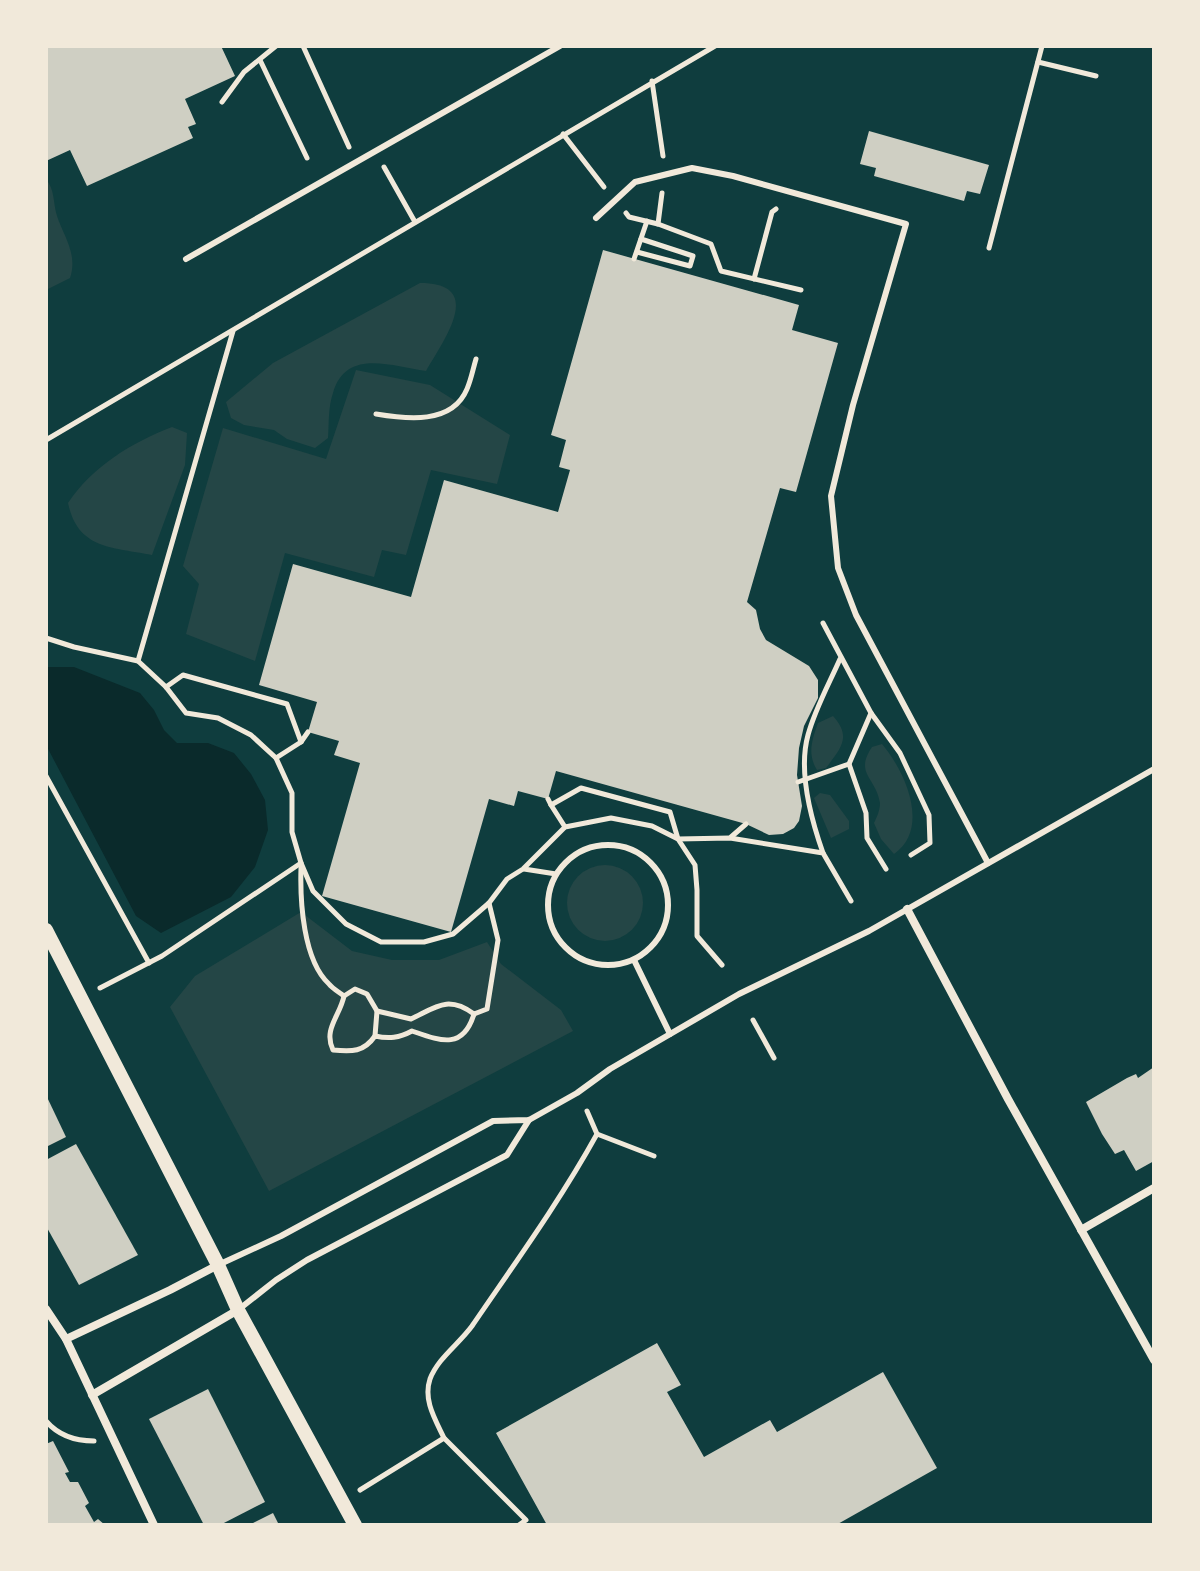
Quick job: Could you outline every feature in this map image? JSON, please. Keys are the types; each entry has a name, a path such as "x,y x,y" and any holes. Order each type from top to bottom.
{"street":[{"path":"907,909 1015,1112 1154,1360"},
{"path":"46,930 218,1265 238,1310 355,1525"},
{"path":"1081,1230 1154,1188"},
{"path":"66,1339 218,1265"},
{"path":"46,1309 66,1339 154,1525"},
{"path":"92,1395 238,1310"}],"lane":[{"path":"186,259 560,46"},
{"path":"596,218 635,182 692,168 733,176 906,224 853,405 831,496 838,568 856,615 988,863"},
{"path":"238,1310 307,1260 507,1155 529,1120 670,1034 739,994 907,909 1154,769"},
{"path":"603,845 624,846 643,855 658,870 667,889 669,910 663,931 651,948 634,960 616,966 578,958 563,946 552,930 548,892 556,874 568,860 584,849 603,845"},
{"path":"634,960 670,1034"},
{"path":"218,1265 281,1236 493,1121 529,1120"}],"path":[{"path":"222,102 244,72 276,46"},
{"path":"303,46 356,162"},
{"path":"695,46 699,54"},
{"path":"46,440 715,46"},
{"path":"989,248 1042,46"},
{"path":"260,60 307,158"},
{"path":"1038,62 1096,76"},
{"path":"563,134 629,217 711,244 721,271 801,290"},
{"path":"382,165 415,222"},
{"path":"754,279 772,212 781,206 794,207 805,197"},
{"path":"634,259 647,221"},
{"path":"637,252 690,266 693,256 641,239"},
{"path":"138,661 233,331"},
{"path":"376,414 405,418 436,415 461,399 476,359"},
{"path":"823,623 871,713 900,753 929,815 930,843 911,855"},
{"path":"46,638 138,661 166,687 186,713 218,718 251,735 276,758 292,793 292,832 313,891 346,924 381,942 424,942 453,934 489,903 507,879 523,869 565,827 611,818 652,826 678,839 730,838 823,853"},
{"path":"840,658 807,738 806,778 811,819 823,853 851,901"},
{"path":"166,687 183,675 287,704 301,742"},
{"path":"871,713 849,764 866,813 867,838 886,869"},
{"path":"276,758 301,742 308,732"},
{"path":"798,782 849,764"},
{"path":"46,776 149,963"},
{"path":"565,827 549,802 581,788 670,812 678,839 695,865 697,936 722,965"},
{"path":"730,838 746,824"},
{"path":"81,997 149,963 301,863"},
{"path":"301,863 300,901 315,966 328,984 344,996"},
{"path":"523,869 556,874"},
{"path":"377,1011 411,1019 437,1005 454,1003 474,1014 487,1009 498,940 489,903"},
{"path":"355,989 367,994 377,1011 375,1036 368,1045 353,1053 333,1050 328,1039 344,996 355,989"},
{"path":"375,1036 387,1039 412,1031 445,1041 460,1038 470,1028 474,1014"},
{"path":"411,1019 412,1031"},
{"path":"753,1020 774,1058"},
{"path":"587,1111 597,1134 654,1156"},
{"path":"536,1525 526,1520 444,1438 427,1396 434,1371 464,1336 566,1189 597,1134"},
{"path":"46,1421 54,1431 80,1441 114,1441"},
{"path":"46,1435 54,1431"},
{"path":"342,1501 444,1438"},
{"path":"519,1525 526,1520"}],"shaded area":[{"path":"46,179 69,246 72,269 70,278 46,290"},
{"path":"420,283 440,286 452,293 456,303 449,330 426,371 371,363 348,370 339,379 331,398 328,438 315,448 287,439 274,430 244,425 231,418 226,402 273,363"},
{"path":"356,370 430,385 510,435 497,484 431,470 406,555 382,550 374,577 285,553 255,661 186,634 199,584 183,566 223,428 326,459"},
{"path":"172,427 187,433 185,465 152,555 99,544 89,538 80,530 68,503 89,478 114,457"},
{"path":"46,667 74,667 140,693 154,710 164,730 177,743 208,743 234,753 251,774 265,800 268,830 255,867 231,897 161,933 136,916 46,745"},
{"path":"833,716 842,730 842,742 826,768 817,770 811,753 814,735 818,723"},
{"path":"882,744 906,784 913,815 905,843 894,854 881,839 874,823 880,803 865,763 872,747"},
{"path":"820,793 830,795 849,821 849,829 831,838 814,798"},
{"path":"605,865 620,868 632,876 640,888 643,903 640,918 632,930 620,938 605,941 590,938 578,930 570,918 567,903 570,888 578,876 590,868"},
{"path":"301,912 352,951 392,960 439,960 487,942 501,964 561,1010 573,1031 269,1191 170,1007 195,976"}],"building":[{"path":"46,46 221,46 235,76 185,99 196,124 188,127 193,138 87,186 70,150 46,161"},
{"path":"869,131 989,165 980,194 967,191 964,201 874,176 876,168 860,164"},
{"path":"603,250 799,305 792,330 838,343 796,492 780,488 747,602 756,610 766,640 809,666 818,680 818,698 804,726 799,748 797,775 802,806 799,821 783,834 769,835 746,824 556,771 548,799 518,791 514,806 489,799 451,932 322,896 360,763 334,755 339,741 308,732 317,702 259,685 293,564 411,597 444,480 558,512 570,470 559,467 566,440 551,435"},
{"path":"1154,1067 1154,1161 1136,1171 1124,1150 1115,1154 1086,1102 1127,1078 1136,1074 1138,1078"},
{"path":"46,1095 66,1137 46,1147"},
{"path":"76,1144 138,1255 79,1285 46,1226 46,1160"},
{"path":"657,1343 681,1385 667,1392 704,1457 770,1420 777,1432 883,1372 937,1468 836,1525 547,1525 496,1433"},
{"path":"208,1389 265,1502 220,1525 204,1525 149,1419"},
{"path":"53,1441 69,1472 65,1473 70,1482 78,1482 89,1503 85,1506 94,1522 98,1519 105,1525 46,1525 46,1444"},
{"path":"273,1513 279,1525 249,1525"}]}
